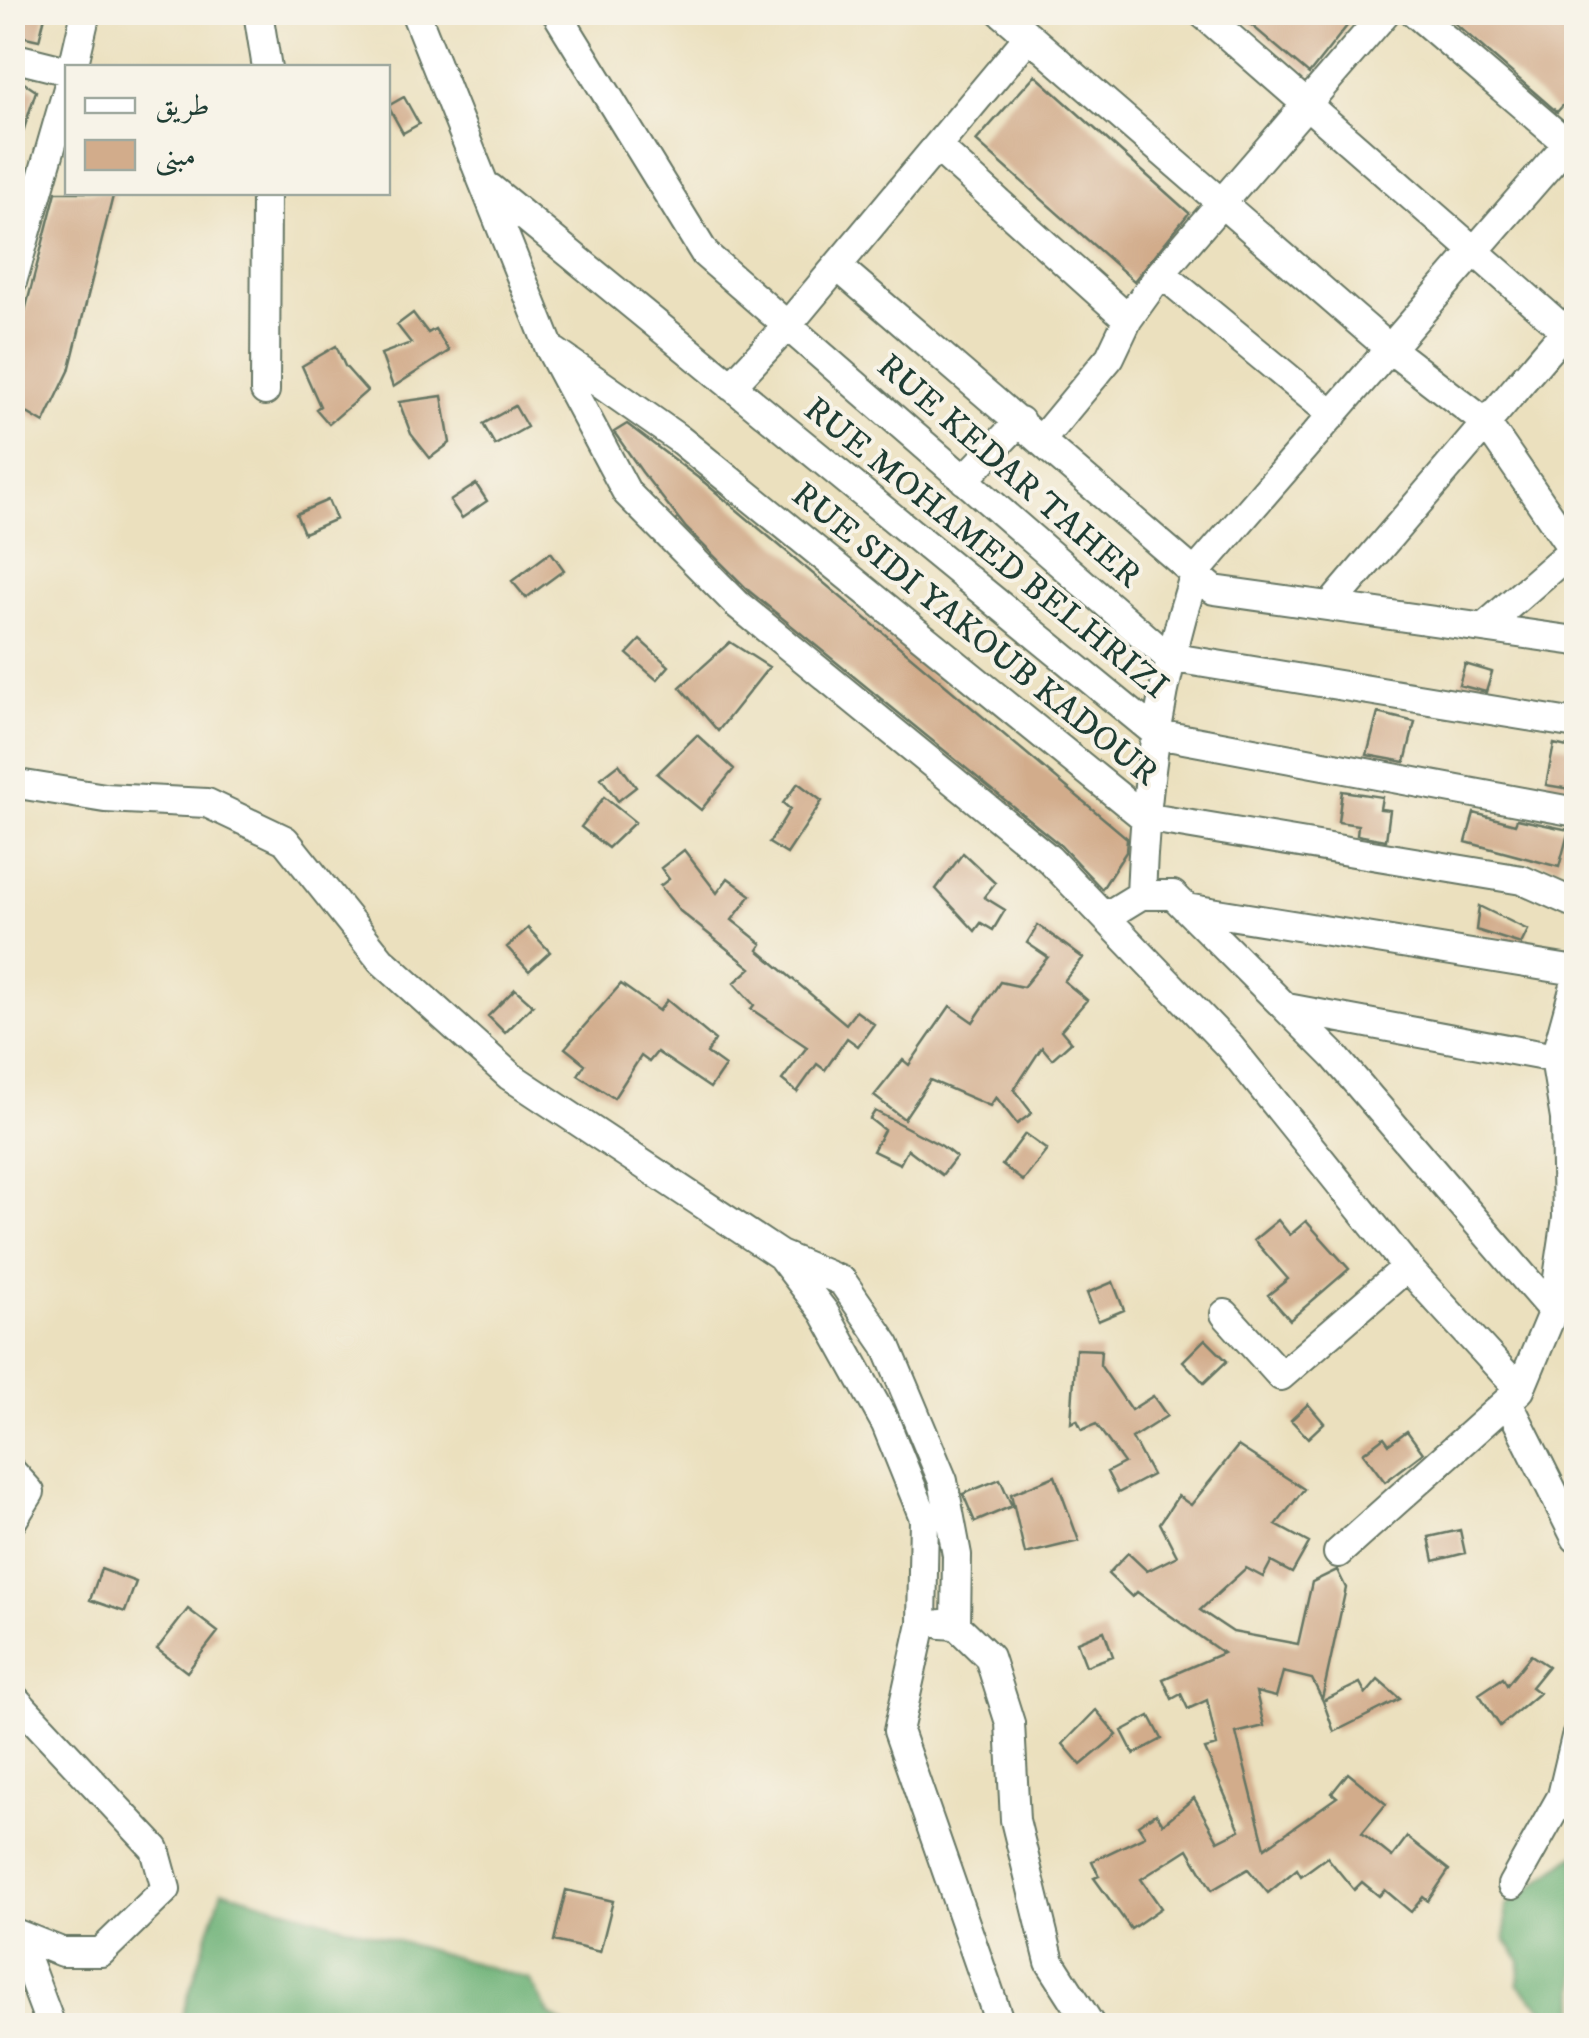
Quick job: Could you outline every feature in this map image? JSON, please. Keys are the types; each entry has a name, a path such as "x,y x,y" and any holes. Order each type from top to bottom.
{"street":[{"path":"71,65 86,12"},
{"path":"258,12 266,65"},
{"path":"415,12 550,349 627,493 737,604 1049,859 1230,1046 1407,1267 1506,1404 1576,1538"},
{"name":"RUE KEDAR TAHER","path":"556,12 705,254 1168,658"},
{"path":"1002,12 1390,349 1486,423 1576,550 1483,628"},
{"path":"1201,12 1573,329 1486,423 1330,606"},
{"path":"1042,439 1110,357 1128,320 1161,274 1386,12"},
{"path":"1141,895 1144,818 1168,658 1195,573 1574,143 1414,12"},
{"path":"731,386 787,326 1029,36"},
{"path":"12,58 65,69"},
{"path":"12,282 65,98"},
{"path":"937,146 1128,320"},
{"name":"RUE MOHAMED BELHRIZI","path":"486,185 1157,734 1576,812"},
{"path":"265,391 266,195"},
{"path":"837,266 1214,590 1576,641"},
{"path":"1161,274 1333,415"},
{"name":"RUE SIDI YAKOUB KADOUR","path":"550,349 679,440 1144,818 1522,880 1576,904"},
{"path":"964,480 1020,420"},
{"path":"1168,658 1576,724"},
{"path":"12,783 105,798 206,803 286,840 381,960 510,1076 780,1255 842,1281 886,1345 943,1481 957,1555 956,1625"},
{"path":"1105,917 1141,895 1173,895 1334,1056 1553,1311"},
{"path":"1186,908 1576,971"},
{"path":"1338,1553 1506,1404 1553,1311 1567,1218 1565,1120 1555,1058 1576,982"},
{"path":"1286,1008 1555,1058"},
{"path":"780,1255 824,1312 886,1424 924,1518 922,1623 898,1730 1001,2026"},
{"path":"1225,1314 1281,1376 1407,1267"},
{"path":"12,1472 30,1492 12,1521"},
{"path":"922,1623 956,1625 989,1657 1010,1723 1015,1820 1050,1962 1091,2026"},
{"path":"12,1696 155,1849 166,1890 101,1952 62,1952 15,1934"},
{"path":"1512,1885 1562,1796 1576,1736"},
{"path":"15,1934 50,2026"}],"green space":[{"path":"1576,1854 1576,2025 1559,2025 1518,1984 1521,1961 1506,1941 1506,1906"},
{"path":"222,1890 529,1979 549,2014 565,2025 179,2025"}],"building":[{"path":"12,12 46,12 39,40 12,34"},
{"path":"1236,12 1358,12 1309,74"},
{"path":"1442,12 1576,12 1576,91 1557,112"},
{"path":"12,75 36,91 17,151 12,150"},
{"path":"1035,75 1189,213 1134,281 976,141"},
{"path":"404,97 419,124 403,133 390,105"},
{"path":"56,192 113,195 69,371 44,423 12,404 12,361"},
{"path":"413,313 428,333 435,329 449,351 393,387 381,354 411,343 397,325"},
{"path":"336,346 345,366 367,391 329,424 316,409 320,406 302,366"},
{"path":"442,396 450,443 430,458 411,434 399,402"},
{"path":"515,406 527,427 495,445 483,424"},
{"path":"627,424 705,483 1127,838 1126,852 1102,889 1060,845 749,591 686,528 642,472 614,432"},
{"path":"476,484 487,501 462,518 450,501"},
{"path":"328,500 336,519 304,533 296,514"},
{"path":"551,552 564,570 526,598 512,581"},
{"path":"640,640 669,666 657,680 627,654"},
{"path":"730,642 769,667 718,731 680,687"},
{"path":"1465,664 1492,672 1486,692 1459,685"},
{"path":"1378,713 1415,722 1405,762 1367,755"},
{"path":"697,735 734,769 701,810 657,774"},
{"path":"1554,744 1576,749 1576,790 1546,785"},
{"path":"619,764 636,787 618,801 601,778"},
{"path":"798,783 822,801 787,854 769,843 790,809 783,803"},
{"path":"1342,791 1382,797 1380,809 1390,810 1386,840 1357,835 1358,825 1338,822"},
{"path":"604,797 635,822 608,848 581,827"},
{"path":"1474,813 1515,824 1517,819 1569,830 1559,867 1466,842"},
{"path":"684,850 717,893 728,878 751,895 732,920 762,944 758,950 846,1024 856,1011 874,1024 858,1046 847,1038 825,1070 817,1064 797,1092 782,1080 807,1047 751,1009 754,1005 734,983 751,968 680,911 660,886 669,879 661,868"},
{"path":"963,853 995,883 984,897 1005,910 993,930 981,923 975,931 936,889"},
{"path":"1479,906 1528,930 1521,944 1476,930"},
{"path":"1038,925 1083,958 1064,981 1087,1000 1061,1030 1071,1042 1052,1059 1042,1047 1014,1090 1032,1113 1017,1124 996,1097 990,1106 930,1080 904,1119 874,1096 903,1060 909,1065 950,1006 973,1022 1000,982 1023,987 1048,957 1027,943"},
{"path":"528,928 550,952 529,971 507,947"},
{"path":"621,984 659,1011 667,1000 715,1040 707,1053 725,1066 710,1088 657,1052 649,1062 641,1056 614,1098 578,1075 585,1064 565,1048"},
{"path":"515,989 533,1005 505,1033 488,1016"},
{"path":"875,1111 956,1157 942,1175 908,1149 900,1164 873,1151 884,1130 870,1119"},
{"path":"1025,1134 1047,1150 1023,1181 1002,1165"},
{"path":"1278,1220 1290,1235 1306,1221 1349,1269 1290,1320 1268,1295 1288,1279 1254,1240"},
{"path":"1113,1282 1124,1310 1098,1321 1087,1293"},
{"path":"1205,1339 1227,1361 1204,1383 1183,1361"},
{"path":"1076,1349 1101,1350 1100,1365 1131,1410 1153,1396 1167,1416 1132,1438 1152,1475 1118,1493 1107,1472 1124,1463 1096,1424 1082,1430 1077,1420 1071,1423"},
{"path":"1308,1404 1324,1423 1308,1438 1291,1420"},
{"path":"1407,1431 1423,1453 1385,1482 1363,1453 1384,1437 1389,1444"},
{"path":"1238,1446 1304,1489 1276,1525 1309,1543 1292,1573 1271,1562 1263,1577 1246,1568 1200,1610 1233,1632 1298,1644 1312,1582 1337,1570 1346,1588 1322,1699 1312,1679 1283,1672 1276,1697 1256,1692 1264,1726 1236,1733 1265,1848 1337,1797 1332,1793 1348,1773 1386,1804 1362,1833 1392,1857 1407,1837 1449,1870 1428,1901 1423,1897 1411,1912 1385,1890 1379,1896 1362,1882 1354,1890 1327,1857 1301,1876 1297,1869 1268,1893 1248,1869 1212,1890 1188,1849 1141,1879 1161,1908 1131,1929 1094,1878 1099,1876 1092,1861 1145,1836 1138,1825 1156,1813 1163,1824 1194,1798 1218,1841 1240,1830 1205,1749 1217,1746 1207,1700 1188,1709 1181,1694 1172,1699 1163,1679 1223,1653 1137,1592 1132,1597 1108,1574 1128,1553 1147,1571 1177,1556 1160,1523 1178,1496 1191,1505"},
{"path":"1055,1476 1079,1541 1025,1554 1011,1494"},
{"path":"1000,1479 1012,1506 975,1522 963,1494"},
{"path":"1460,1530 1465,1553 1434,1561 1429,1537"},
{"path":"101,1569 136,1582 125,1612 90,1600"},
{"path":"188,1609 218,1632 187,1672 157,1649"},
{"path":"1104,1631 1113,1656 1086,1666 1077,1642"},
{"path":"1531,1655 1548,1666 1531,1687 1539,1693 1500,1726 1479,1694 1503,1678 1507,1685"},
{"path":"1378,1680 1400,1699 1334,1732 1323,1701 1360,1683 1366,1694"},
{"path":"1096,1710 1117,1735 1081,1765 1063,1744"},
{"path":"1150,1716 1162,1739 1134,1754 1122,1731"},
{"path":"566,1890 613,1901 600,1952 554,1941"}]}
